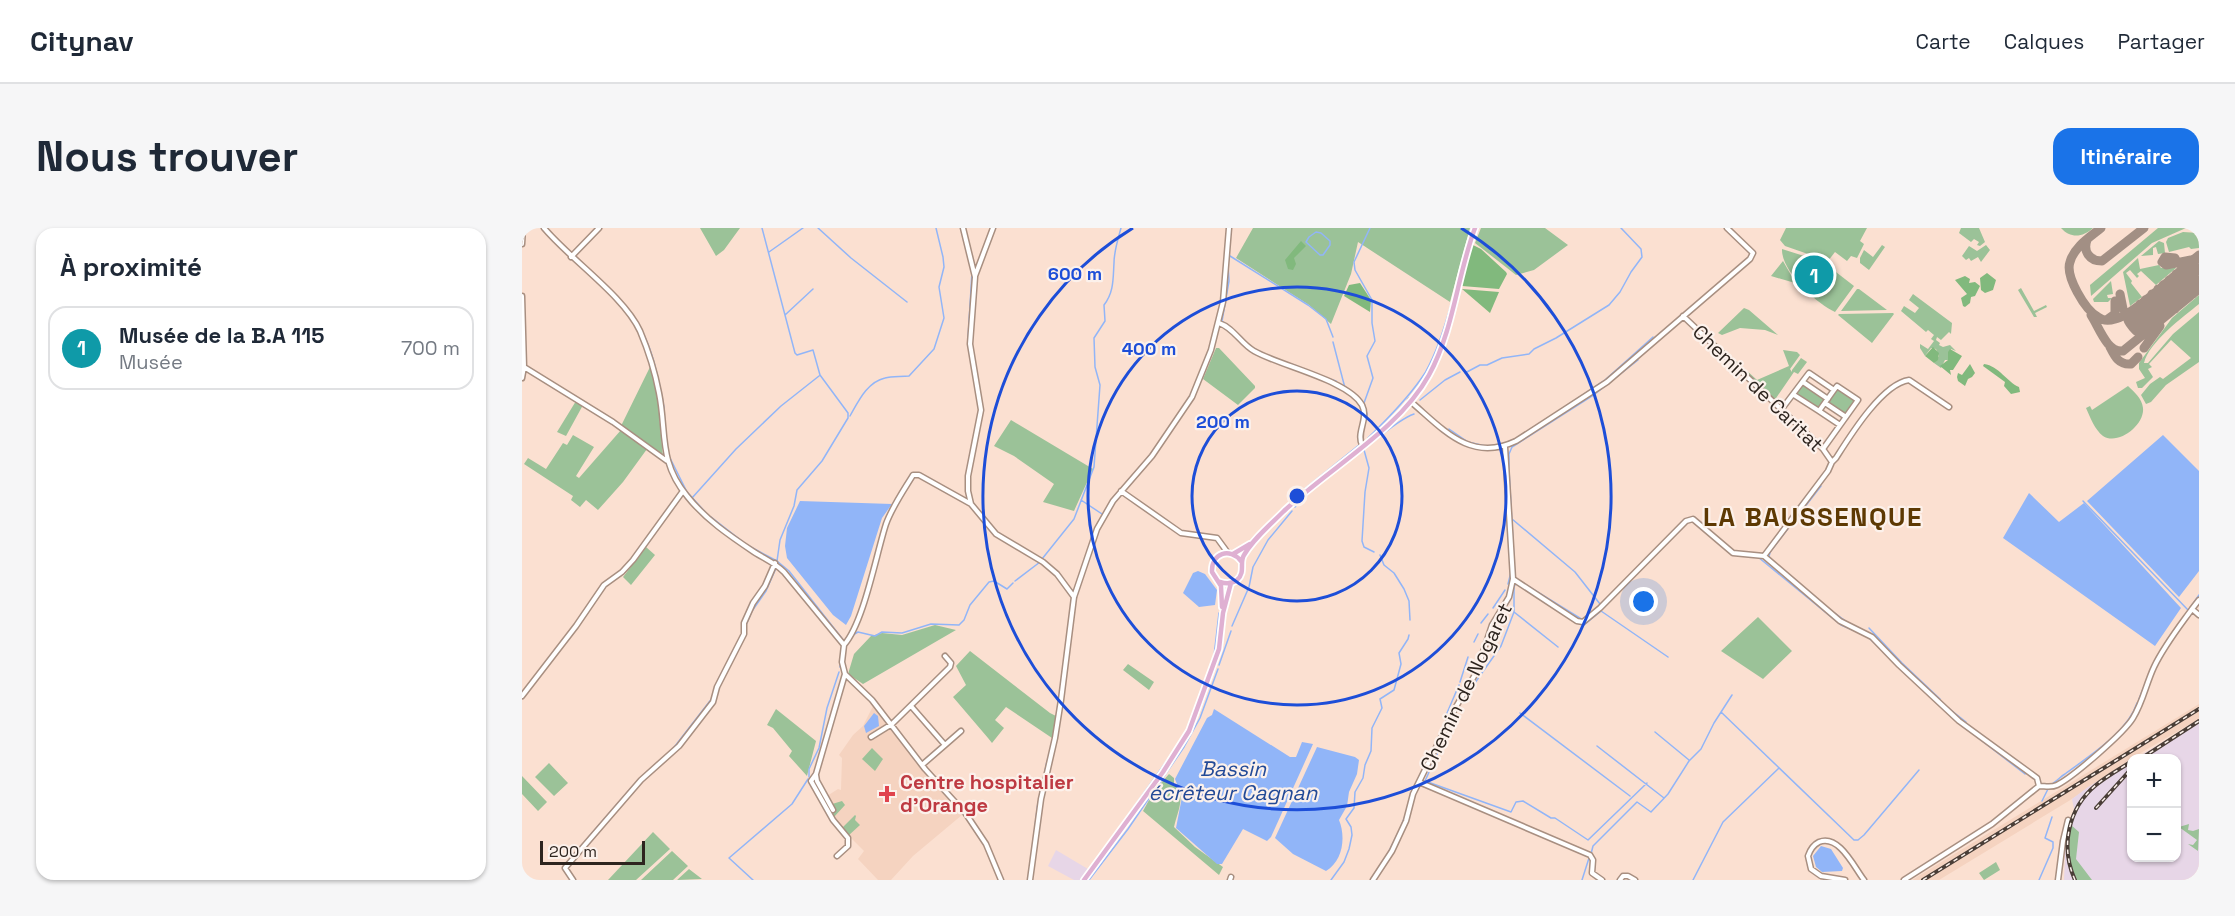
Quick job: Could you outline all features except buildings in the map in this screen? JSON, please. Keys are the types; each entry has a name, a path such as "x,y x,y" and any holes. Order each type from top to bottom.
{"main road":[{"path":"1223,613 1220,582 1212,569 1213,561 1220,554 1231,554 1252,542 1311,485 1366,443 1410,401 1429,374 1442,345 1475,228"},
{"path":"1220,582 1231,583 1239,578 1242,572 1241,561 1252,542"},
{"path":"1231,554 1241,561"},
{"path":"1084,880 1163,772 1196,718 1220,649 1223,613 1231,583"}],"street":[{"path":"522,244 523,228"},
{"path":"544,228 632,315 639,329 659,392 663,441 668,461 683,491 715,523 756,553 775,563 799,588 843,644 842,662 845,674 816,774 811,781 837,826 849,838 848,846 837,856"},
{"path":"571,257 598,228"},
{"path":"963,228 975,276"},
{"path":"971,504 968,476 981,410 970,344 975,276 993,228"},
{"path":"1030,880 1041,799 1061,700 1074,597 1081,582 1096,529 1121,491 1152,456 1185,410 1207,359 1219,322 1226,285 1229,228"},
{"path":"1410,401 1451,434 1470,446 1485,450 1506,447 1607,382 1750,259 1753,254 1726,228"},
{"path":"522,296 524,367 522,378"},
{"name":"Chemin de Caritat","path":"1683,316 1823,449 1832,462"},
{"path":"1219,322 1235,333 1253,351 1336,385 1360,403 1365,415 1360,431 1366,443"},
{"path":"524,367 613,422 668,461"},
{"path":"1780,410 1809,373 1834,390"},
{"path":"1764,556 1828,471 1864,416 1888,392 1904,381 1913,382 1949,407"},
{"path":"1803,382 1846,417"},
{"path":"1819,411 1837,386 1858,400 1823,449"},
{"path":"1794,395 1840,425"},
{"name":"Chemin de Nogaret","path":"1373,880 1400,834 1413,794 1457,705 1476,673 1492,625 1504,609 1509,597 1513,579 1506,447"},
{"path":"843,644 849,638 869,585 887,520 913,475 920,475 971,504 996,534 1043,562 1057,574 1074,597"},
{"path":"522,696 576,626 604,585 627,567 683,491"},
{"path":"1121,491 1181,533 1214,537 1231,554"},
{"path":"1513,579 1580,622 1587,621 1691,518 1733,553 1764,556 1840,621 1872,637 1959,721 2037,778 2039,786"},
{"path":"1220,541 1220,554"},
{"path":"573,880 565,868 641,780 679,746 713,702 717,687 744,633 744,623 775,563"},
{"path":"1904,880 1992,824 2039,786 2051,787 2060,783 2099,752 2132,720 2154,667 2178,628 2199,600"},
{"path":"2192,609 2199,615"},
{"path":"871,738 892,724 950,667 951,663 945,656"},
{"path":"845,674 856,683 892,724 922,765 963,810 986,844 1001,880"},
{"path":"911,706 945,745"},
{"path":"922,765 961,731"},
{"path":"816,774 817,781 833,810"},
{"path":"1419,782 1590,855 1593,860 1592,873 1602,880"},
{"path":"2058,880 2068,820"},
{"path":"1845,880 1825,878 1816,874 1811,869 1808,860 1811,849 1824,841 1837,844 1864,880"},
{"path":"1620,880 1623,876 1628,876 1635,880"}],"shaded area":[{"path":"2199,704 2199,719 2139,754 2127,754 2127,761 2072,799 1939,880 1912,880"},
{"name":"Centre hospitalier d'Orange","path":"873,706 905,745 916,763 962,815 913,856 891,880 878,880 858,859 864,851 839,826 833,817 827,796 838,789 841,790 842,758 839,755 853,735 863,726"},
{"path":"2199,721 2199,880 2064,880 2066,834 2074,809 2072,799 2127,763 2127,862 2181,862 2181,754 2143,754"},
{"path":"1056,850 1088,869 1080,880 1074,880 1048,866"}],"green space":[{"path":"700,228 740,228 724,250 716,256"},
{"path":"1253,228 1470,228 1450,302 1358,242 1351,274 1331,324 1309,305 1236,258"},
{"path":"1481,228 1545,228 1568,245 1534,270 1516,275 1475,243"},
{"path":"1786,228 1867,228 1860,241 1864,244 1857,258 1851,256 1847,261 1835,252 1828,261 1785,246 1780,240"},
{"path":"1961,228 1979,228 1985,242 1980,246 1977,245 1979,242 1974,239 1971,242 1959,233"},
{"path":"2061,228 2093,228 2077,236"},
{"path":"2158,228 2186,228 2152,243 2091,296 2090,285"},
{"path":"2183,232 2199,233 2199,248 2189,247 2169,252 2166,242 2168,238"},
{"path":"1301,241 1306,246 1294,258 1296,264 1293,270 1288,269 1285,260"},
{"path":"2159,241 2164,243 2165,253 2158,254 2156,247 2153,248 2153,255 2141,256"},
{"path":"1471,244 1481,249 1506,272 1499,289 1462,286"},
{"path":"1882,245 1885,247 1869,270 1860,263 1864,250 1873,257"},
{"path":"1986,245 1990,250 1981,262 1978,257 1971,261 1962,256 1969,246 1977,251"},
{"path":"1782,249 1823,262 1854,286 1835,312 1801,286 1787,267"},
{"path":"2138,258 2140,269 2159,265 2161,268 2173,266 2176,268 2156,285 2141,271 2137,274 2139,276 2137,278 2130,270 2126,273 2142,297 2130,306 2123,272"},
{"path":"1783,261 1795,282 1795,283 1771,276"},
{"path":"1987,273 1996,280 1993,290 1985,293 1981,290 1980,278"},
{"path":"1965,276 1970,279 1969,283 1975,282 1980,286 1965,307 1961,298 1967,294 1955,280"},
{"path":"2111,281 2113,294 2107,295 2108,298 2112,298 2108,302 2094,302 2093,299"},
{"path":"1360,283 1371,300 1370,312 1344,296 1349,285"},
{"path":"2021,288 2034,311 2046,305 2047,307 2035,313 2037,317 2034,317 2018,290"},
{"path":"1462,289 1499,292 1490,313"},
{"path":"1859,289 1887,310 1841,311"},
{"path":"1913,294 1952,323 1951,334 1949,332 1941,340 1937,337 1936,340 1940,343 1939,345 1943,347 1950,345 1956,351 1951,349 1948,353 1948,360 1945,360 1941,368 1934,363 1939,356 1936,349 1931,348 1925,356 1920,348 1920,344 1928,349 1934,341 1931,339 1934,335 1928,330 1926,332 1901,311 1904,306 1915,313 1919,308 1909,300"},
{"path":"2199,295 2199,304 2159,339 2144,363 2148,363 2173,334 2199,312 2199,362 2166,385 2151,402 2146,404 2141,395 2150,384 2160,377 2163,379 2191,358 2171,340 2149,364 2152,367 2148,369 2153,377 2142,388 2138,388 2136,382 2145,378 2139,369 2139,363 2172,318"},
{"path":"1744,308 1778,335 1765,330 1740,328 1722,335 1718,333"},
{"path":"1893,313 1872,343 1838,315 1839,314"},
{"path":"1712,339 1757,380 1789,366 1783,350 1797,352 1800,355 1790,369 1792,372 1801,358 1807,362 1798,374 1794,372 1774,401"},
{"path":"1933,347 1939,353 1938,360 1934,363 1925,356"},
{"path":"1216,348 1219,348 1255,386 1238,405 1203,379"},
{"path":"1950,349 1962,356 1953,370 1950,370 1951,375 1940,366 1948,360"},
{"path":"1970,364 1975,373 1968,379 1965,386 1958,381 1957,377 1958,373 1962,375"},
{"path":"1984,364 1999,371 2019,387 2020,392 2011,394 2004,386 2005,382 1983,366"},
{"path":"650,367 657,391 663,457 621,426"},
{"path":"1803,384 1826,399 1819,410 1796,394"},
{"path":"2128,386 2141,401 2143,408 2140,421 2123,436 2109,438 2103,436 2095,427 2086,408 2090,406 2092,410"},
{"path":"1837,388 1855,401 1846,414 1828,402"},
{"path":"576,401 583,405 566,436 557,432"},
{"path":"1011,420 1093,469 1074,511 1043,502 1054,484 1014,456 994,446"},
{"path":"621,430 647,449 623,482 598,510 586,500 580,507 571,500 573,496 524,464 528,458 546,469 563,443 567,445 573,435 594,447 576,476 579,478"},
{"path":"646,547 655,555 631,585 623,577"},
{"path":"1758,617 1792,651 1763,679 1721,651"},
{"path":"935,625 956,630 863,684 848,674 854,654 871,636 882,633 902,635"},
{"path":"970,651 1056,716 1052,738 1006,707 995,720 1004,728 992,743 953,697 966,685 956,666"},
{"path":"1128,664 1154,682 1149,690 1123,670"},
{"path":"776,709 816,741 807,776 789,756 792,751 773,728 767,725"},
{"path":"872,748 883,759 875,771 862,759"},
{"path":"549,763 568,783 554,796 535,777"},
{"path":"1169,774 1174,778 1174,785 1181,799 1174,827 1195,847 1223,867 1219,875 1143,811 1154,791"},
{"path":"522,776 547,802 538,811 522,794"},
{"path":"814,780 829,805 842,801 845,805 834,817 843,827 856,816 855,820 860,825 848,836 837,826"},
{"path":"2189,824 2188,830 2199,829 2198,851 2188,844 2193,845 2197,840 2181,826"},
{"path":"2071,825 2079,832 2076,859 2092,880 2076,880 2073,873 2069,853"},
{"path":"653,832 670,849 636,880 608,880"},
{"path":"672,851 688,866 673,880 641,880"},
{"path":"1996,862 2000,870 1984,880 1979,873"},
{"path":"689,869 702,879 677,880"}],"water":[{"path":"2163,435 2199,471 2199,571 2179,597 2087,501"},
{"path":"2029,493 2059,522 2084,503 2181,608 2155,646 2003,538"},
{"path":"800,501 892,504 882,518 851,616 846,625 833,615 787,558 785,546 787,528"},
{"path":"1198,571 1205,574 1217,590 1215,605 1199,607 1183,593 1193,573"},
{"name":"Bassin écrêteur Cagnan","path":"1214,709 1290,757 1296,757 1302,742 1313,744 1271,837 1267,841 1243,829 1222,864 1217,864 1176,828 1182,797 1175,779"},
{"path":"874,713 878,716 879,726 866,733 864,726"},
{"path":"1317,747 1359,760 1347,806 1339,820 1342,841 1339,855 1332,867 1326,871 1293,854 1275,838"},
{"path":"1821,846 1831,849 1843,868 1842,871 1822,872 1816,867 1813,856"}],"waterway":[{"path":"762,228 795,353 797,355 813,350 820,375 848,413 848,418 822,461 797,490 794,506 780,540 777,561 789,571 844,641"},
{"path":"769,252 803,228"},
{"path":"818,228 851,258 907,302"},
{"path":"850,416 864,393 873,384 888,377 909,376 934,349 944,318 939,287 944,267 936,228"},
{"path":"961,228 964,242"},
{"path":"1042,559 1074,519 1094,467 1100,385 1095,367 1094,338 1105,321 1104,305 1111,290 1121,228"},
{"path":"1364,428 1367,414 1364,403 1373,378 1367,356 1375,341 1372,300 1355,270 1354,262 1370,228"},
{"path":"1457,284 1472,228"},
{"path":"1473,241 1478,228"},
{"path":"1465,373 1502,358 1529,354 1609,305 1642,257 1641,249 1621,228"},
{"path":"1316,232 1321,233 1330,241 1323,255 1320,255 1306,242 1316,232"},
{"path":"1230,256 1308,305 1326,319 1333,337"},
{"path":"1226,324 1222,321 1229,281 1228,264"},
{"path":"968,339 972,272"},
{"path":"785,315 813,289"},
{"path":"1379,427 1404,401 1425,373 1439,342 1456,289"},
{"path":"617,297 628,308 644,334 654,363 664,408"},
{"path":"1542,422 1605,380 1653,337"},
{"path":"1333,342 1345,388"},
{"path":"1193,390 1210,347"},
{"path":"1276,359 1297,366"},
{"path":"1583,620 1515,578 1509,454 1512,447 1595,394 1638,360"},
{"path":"1420,400 1445,380 1460,372"},
{"path":"692,498 736,449 781,406 819,376"},
{"path":"1323,377 1336,381"},
{"path":"664,413 665,424"},
{"path":"1364,449 1395,424 1414,414"},
{"path":"1449,429 1468,442 1485,446"},
{"path":"1368,438 1376,430"},
{"path":"1510,441 1520,437"},
{"path":"1490,446 1500,444"},
{"path":"1297,495 1359,445"},
{"path":"1364,450 1369,468 1362,541 1364,547 1374,552"},
{"path":"670,458 687,492 707,514"},
{"path":"1112,499 1132,476"},
{"path":"1769,557 1770,552 1821,486"},
{"path":"1295,507 1311,491"},
{"path":"1081,500 1102,514"},
{"path":"2083,501 2188,610"},
{"path":"1097,525 1108,506"},
{"path":"1232,626 1249,587 1253,567 1268,540 1292,511"},
{"path":"711,517 747,545 777,561"},
{"path":"1512,519 1575,572 1600,604"},
{"path":"1686,523 1695,522"},
{"path":"1733,554 1758,557 1841,625 1867,636 1951,716"},
{"path":"1380,555 1384,565 1394,573 1404,589 1409,601 1410,620"},
{"path":"1015,581 1040,562"},
{"path":"746,625 752,611 766,591 776,568"},
{"path":"1508,584 1511,572"},
{"path":"853,635 858,632 875,636 882,632 902,633 931,624 959,625 964,620 970,605 989,582 994,581 1007,589 1013,583"},
{"path":"1516,583 1514,612 1558,647"},
{"path":"1493,608 1505,590"},
{"path":"2164,646 2199,595"},
{"path":"1829,609 1847,622"},
{"path":"1578,623 1584,625 1601,611 1668,657"},
{"path":"1514,612 1501,646 1460,704 1425,781 1511,812 1516,802 1523,801 1551,818 1555,818 1588,840 1647,783"},
{"path":"1214,656 1219,613"},
{"path":"1481,623 1488,614"},
{"path":"1869,628 1940,699"},
{"path":"1062,676 1068,629"},
{"path":"1219,665 1231,631"},
{"path":"1474,642 1478,634"},
{"path":"1331,880 1344,862 1349,849 1352,835 1351,827 1346,819 1354,808 1355,792 1363,778 1371,751 1372,728 1382,708 1380,699 1394,690 1401,664 1399,653 1409,635"},
{"path":"719,678 739,640"},
{"path":"840,667 843,644"},
{"path":"2139,699 2160,653"},
{"path":"1460,682 1468,657"},
{"path":"1089,880 1128,829 1184,747 1200,718 1218,669"},
{"path":"809,777 809,769 819,748 827,708 839,672"},
{"path":"1446,724 1447,713 1459,685"},
{"path":"1591,854 1593,846 1637,802 1651,812 1668,794 1689,761 1701,749 1732,695"},
{"path":"672,750 713,697"},
{"path":"2050,785 2117,733 2132,714 2137,703"},
{"path":"1947,707 1966,722"},
{"path":"1721,712 1854,840 1864,835 1919,770"},
{"path":"1520,713 1630,796"},
{"path":"1959,723 2025,774"},
{"path":"1655,732 1689,760"},
{"path":"1597,746 1664,798"},
{"path":"1100,855 1168,759"},
{"path":"1045,771 1047,761"},
{"path":"1693,880 1723,822 1779,768"},
{"path":"1040,794 1044,776"},
{"path":"753,880 729,858 792,804 808,779"},
{"path":"1407,812 1410,797 1417,782"},
{"path":"587,839 631,788"},
{"path":"2042,801 2048,789"},
{"path":"1032,851 1038,802"},
{"path":"1400,829 1405,816"},
{"path":"2039,880 2053,848 2053,842 2045,838 2052,817"},
{"path":"1387,855 1398,833"},
{"path":"1582,880 1589,858"}],"taxiway":[{"path":"2101,228 2075,252 2069,268 2073,284 2082,300 2093,313 2104,320 2115,319 2133,310 2199,255"},
{"path":"2087,240 2088,255 2097,261 2102,261 2144,228"},
{"path":"2175,258 2165,257 2162,262 2166,265 2191,260"},
{"path":"2197,258 2193,263 2199,271"},
{"path":"2188,264 2187,269 2199,283"},
{"path":"2185,268 2181,270 2181,274 2194,289 2199,288"},
{"path":"2176,274 2175,279 2187,294 2193,294"},
{"path":"2173,278 2169,280 2169,284 2182,299 2185,300 2188,296"},
{"path":"2167,283 2163,285 2169,297 2179,305 2182,301"},
{"path":"2158,289 2157,294 2169,309 2175,309"},
{"path":"2091,315 2108,344 2117,351 2123,351 2199,289"},
{"path":"2155,293 2150,298 2163,314 2167,315 2170,311"},
{"path":"2108,319 2115,314 2115,301 2121,301 2123,309 2120,294"},
{"path":"2149,298 2145,300 2151,312 2161,320 2164,317"},
{"path":"2140,304 2139,309 2152,325 2156,324"},
{"path":"2137,309 2133,310 2139,322 2149,330 2152,327"},
{"path":"2131,314 2127,316 2133,327 2143,335 2146,332"},
{"path":"2144,348 2160,326"},
{"path":"2110,347 2120,362 2131,364 2138,357"}],"railway":[{"path":"1923,880 2199,709"},
{"path":"2148,754 2199,721"},
{"path":"2075,880 2068,854 2069,829 2073,816 2086,794 2127,764"},
{"path":"2096,808 2127,774"}],"place":[{"name":"Musée de la B.A 115","path":"1814,275"},
{"name":"Centre hospitalier d'Orange","path":"887,794"}],"district":[{"name":"LA BAUSSENQUE","path":"1813,517"}]}
